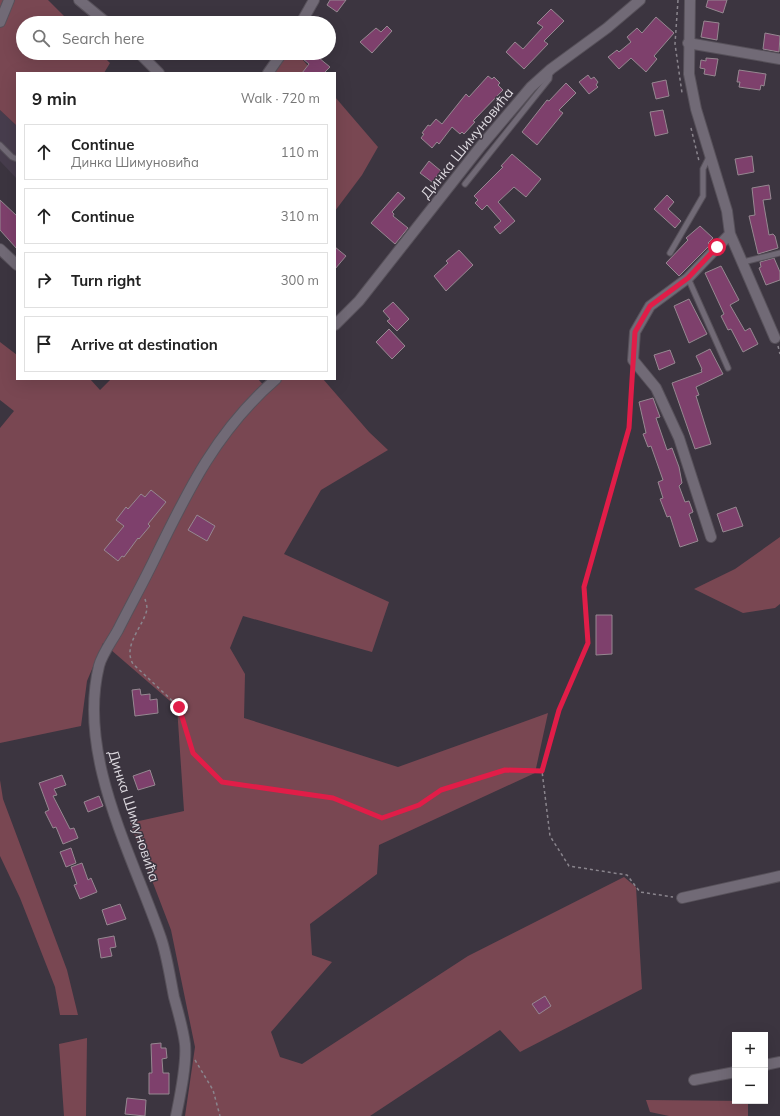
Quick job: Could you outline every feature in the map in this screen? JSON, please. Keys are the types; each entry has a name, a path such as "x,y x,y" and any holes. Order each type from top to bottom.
{"street":[{"path":"0,22 9,0"},
{"path":"79,0 98,16"},
{"path":"305,16 314,0"},
{"name":"Динка Шимуновића","path":"336,324 359,301 509,111 531,87 551,69 596,36 640,0"},
{"path":"690,0 688,43 689,74 696,109 727,211 730,234 775,338"},
{"path":"688,43 780,59"},
{"path":"146,60 158,72"},
{"path":"269,72 277,60"},
{"path":"711,537 679,438 656,388 633,360 635,332 650,306 688,278 730,234"},
{"path":"0,249 16,264"},
{"name":"Динка Шимуновића","path":"176,1116 181,1090 185,1045 161,939 125,845 102,771 94,731 93,700 99,664 140,589 184,497 205,460 231,424 258,394 275,380"},
{"path":"682,898 780,876"},
{"path":"768,1064 780,1062"},
{"path":"694,1080 732,1073"}],"lane":[{"path":"466,184 549,79 551,69"},
{"path":"0,145 12,157 16,159"},
{"path":"670,253 703,196 703,169 710,154"},
{"path":"743,262 780,253"},
{"path":"688,278 728,368"}],"path":[{"path":"633,360 629,428 584,587 588,643 559,710 542,771 550,836 569,866 627,875 640,892 682,898"},
{"path":"140,589 146,600 147,609 132,643 129,658 133,664 179,707 193,753 222,782 333,798 382,818 419,805 441,790 505,770 542,771"},
{"path":"185,1045 213,1090 220,1116"}],"shaded area":[{"path":"0,0 48,0 64,16 16,16 16,60 107,60 110,63 105,72 16,72 16,125 0,110"},
{"path":"277,60 303,60 313,72 268,72"},
{"path":"336,98 378,147 362,175 336,210"},
{"path":"0,110 16,125 16,178 0,161"},
{"path":"0,342 16,354 16,380 91,380 100,390 110,380 259,380 268,390 280,380 324,380 369,432 388,450 321,490 284,554 389,602 372,652 243,616 230,648 245,674 244,718 398,767 548,713 535,773 379,845 377,874 310,924 312,955 332,962 271,1032 280,1057 302,1064 468,956 624,877 636,887 642,989 520,1052 500,1030 370,1116 185,1116 195,1047 171,930 130,823 184,811 177,707 103,643 87,681 81,726 0,743 0,428 14,411 0,400"},
{"path":"780,537 780,604 775,608 743,613 694,589 735,569"},
{"path":"0,780 3,799 67,970 78,1015 60,1015 55,987 20,898 0,856"},
{"path":"87,1038 86,1116 64,1116 59,1044"},
{"path":"646,1100 732,1101 732,1104 748,1104 748,1116 669,1116 650,1112"}],"building":[{"path":"330,0 346,0 337,12 327,5"},
{"path":"708,0 727,0 723,13 706,7"},
{"path":"551,9 564,21 544,41 548,44 524,69 506,52 515,42 523,49 543,27 537,23"},
{"path":"656,17 674,33 654,56 657,59 646,72 631,58 619,69 608,57 617,50 619,52 631,42 627,37 637,28 642,33"},
{"path":"704,21 719,23 717,40 701,37"},
{"path":"387,26 392,31 372,53 360,42 376,28 381,32"},
{"path":"765,33 780,36 779,52 763,49"},
{"path":"706,58 718,59 715,76 704,74 705,69 700,68 701,60 706,61"},
{"path":"304,60 322,60 330,67 325,72 303,72 309,64"},
{"path":"739,70 766,74 764,86 761,85 760,90 739,87 740,82 737,82"},
{"path":"588,75 591,79 594,77 598,82 596,85 598,87 589,94 579,82"},
{"path":"488,76 492,79 494,77 500,83 498,85 503,90 473,121 475,122 464,134 462,132 460,134 452,127 439,144 437,142 432,148 421,138 424,134 422,133 428,125 430,126 436,119 442,124 466,94 469,97"},
{"path":"666,80 669,96 656,99 652,83"},
{"path":"566,83 576,93 559,110 563,113 537,145 522,132 547,100 549,101"},
{"path":"663,110 668,133 655,136 650,112"},
{"path":"512,154 541,179 526,197 514,187 498,202 515,221 500,234 494,227 501,221 487,205 482,210 475,203 478,200 474,196 503,167 501,166"},
{"path":"752,156 754,172 738,175 735,159"},
{"path":"429,161 441,171 432,182 420,173"},
{"path":"769,185 771,199 763,200 769,235 773,234 775,236 778,248 758,254 749,216 755,215 752,188"},
{"path":"398,192 405,198 392,212 394,214 393,216 408,228 395,244 371,223"},
{"path":"667,195 674,202 668,209 681,221 675,228 654,209"},
{"path":"0,200 16,215 16,248 0,230"},
{"path":"700,226 713,238 708,243 710,245 679,276 666,263 688,240 686,238"},
{"path":"336,248 346,256 336,268"},
{"path":"459,250 473,265 446,291 434,276 448,263 446,261"},
{"path":"774,258 780,272 780,280 766,285 759,268 761,267 760,262"},
{"path":"721,266 739,300 730,305 745,331 750,328 758,344 743,352 731,329 728,330 721,316 724,314 705,273"},
{"path":"689,299 707,334 689,343 674,306"},
{"path":"393,302 409,319 397,331 387,321 390,319 383,311"},
{"path":"389,329 405,346 392,359 376,342"},
{"path":"710,349 723,374 696,387 699,395 696,396 711,444 695,449 672,383 702,372 696,356"},
{"path":"670,350 675,363 659,370 654,355"},
{"path":"653,398 660,417 656,418 667,450 672,448 679,467 682,483 679,486 685,502 689,501 693,512 689,514 698,541 680,547 670,516 667,517 660,499 663,498 658,482 663,480 651,446 648,447 643,434 646,433 639,402"},
{"path":"151,490 166,502 148,524 150,526 139,539 138,538 124,557 122,556 118,561 104,550 124,526 116,520 126,507 128,509 141,494 145,497"},
{"path":"736,507 743,526 723,532 717,514"},
{"path":"197,515 215,526 207,541 188,530"},
{"path":"596,615 612,615 612,654 596,655"},
{"path":"140,689 141,695 150,694 150,700 157,699 158,713 135,716 132,690"},
{"path":"150,770 155,785 138,790 133,776"},
{"path":"62,775 66,785 54,789 57,795 53,796 70,829 74,828 78,838 63,844 56,827 53,828 45,812 49,810 39,783"},
{"path":"99,796 103,806 88,812 84,802"},
{"path":"71,848 76,863 66,867 60,852"},
{"path":"82,863 88,880 91,878 97,892 80,899 74,885 77,884 71,867"},
{"path":"120,904 126,919 107,925 102,910"},
{"path":"114,936 116,947 110,948 112,956 101,958 98,939"},
{"path":"545,996 551,1006 539,1014 532,1004"},
{"path":"161,1043 161,1048 166,1048 167,1058 162,1059 163,1073 169,1073 169,1094 149,1094 149,1073 152,1073 151,1044"},
{"path":"127,1098 146,1100 145,1116 125,1114"}],"route":[{"path":"179,707 193,753 222,782 333,798 382,818 419,805 441,790 505,770 542,771 559,710 588,643 584,587 629,428 635,332 650,306 688,278 717,247"}]}
